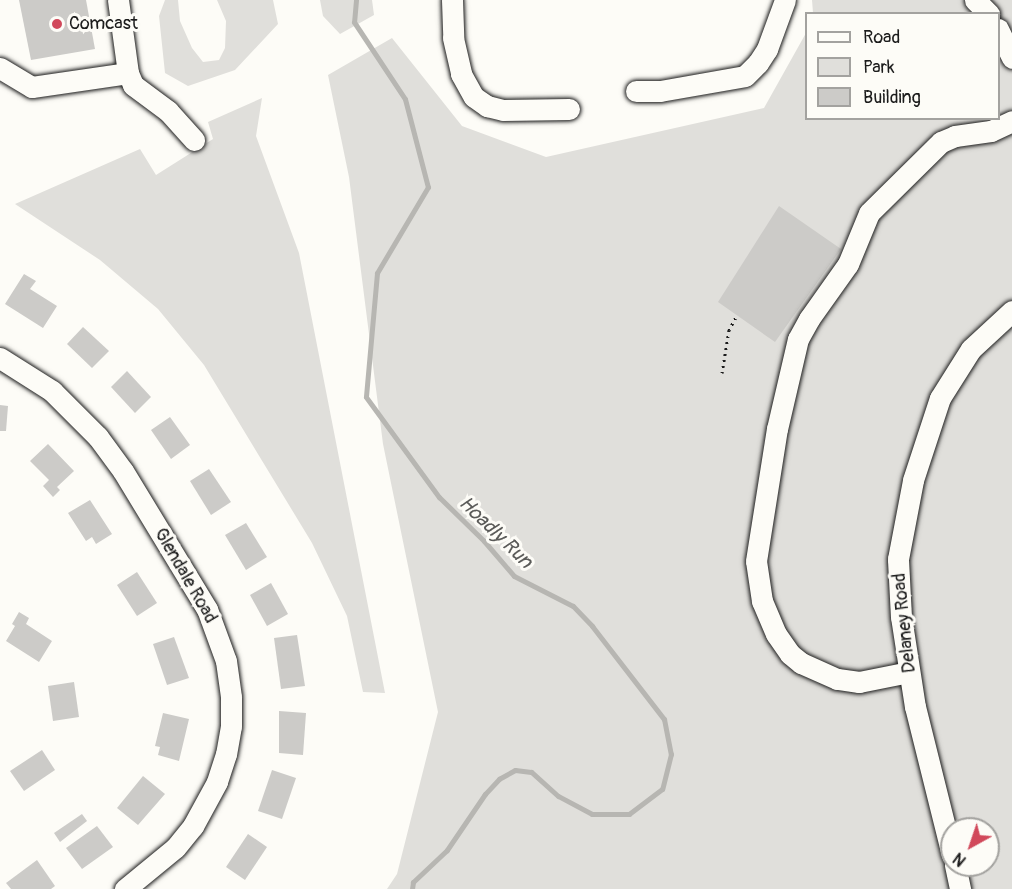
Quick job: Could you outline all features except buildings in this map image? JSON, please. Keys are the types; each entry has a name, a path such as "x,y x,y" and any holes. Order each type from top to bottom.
{"street":[{"path":"118,0 128,73 133,85 168,111 194,140"},
{"path":"452,0 453,38 461,74 474,97 487,106 503,110 569,109"},
{"path":"636,92 660,91 745,75 758,63 767,49 785,0"},
{"path":"975,0 987,12"},
{"path":"1000,31 1012,58"},
{"path":"0,68 32,87 128,73"},
{"path":"909,672 859,682 837,680 801,663 790,654 776,634 762,601 756,561 777,429 792,353 809,319 848,264 869,213 941,142 955,136 1000,128 1012,121"},
{"name":"Delaney Road","path":"943,817 909,672 901,617 898,559 913,480 940,398 956,370 993,326 1012,311"},
{"name":"Glendale Road","path":"0,358 52,391 98,437 123,471 207,609 226,661 231,697 231,726 226,754 217,782 193,826 175,848 125,889"}],"path":[{"path":"722,374 729,330 737,315"}],"green space":[{"path":"165,0 178,0 180,21 192,48 203,62 219,60 225,48 226,21 217,0 273,0 278,24 235,70 188,86 165,73 159,16"},
{"path":"320,0 372,0 374,15 340,34 323,16"},
{"path":"812,0 1012,0 1012,889 387,889 397,874 438,712 383,444 349,177 328,75 392,38 462,126 546,157 764,108 805,35 805,120 1000,120 1000,12 813,12"},
{"path":"262,98 256,136 299,253 385,693 363,692 347,616 312,543 204,365 158,309 100,260 15,204 140,149 156,175 213,139 208,122"}],"waterway":[{"name":"Hoadly Run","path":"356,0 354,22 405,99 428,187 377,273 366,397 439,497 484,541 514,576 573,606 592,626 664,719 671,754 662,789 629,814 592,814 558,796 531,772 515,770 499,779 485,794 447,850 413,882 412,889"}],"place":[{"name":"Comcast","path":"57,24"}]}
